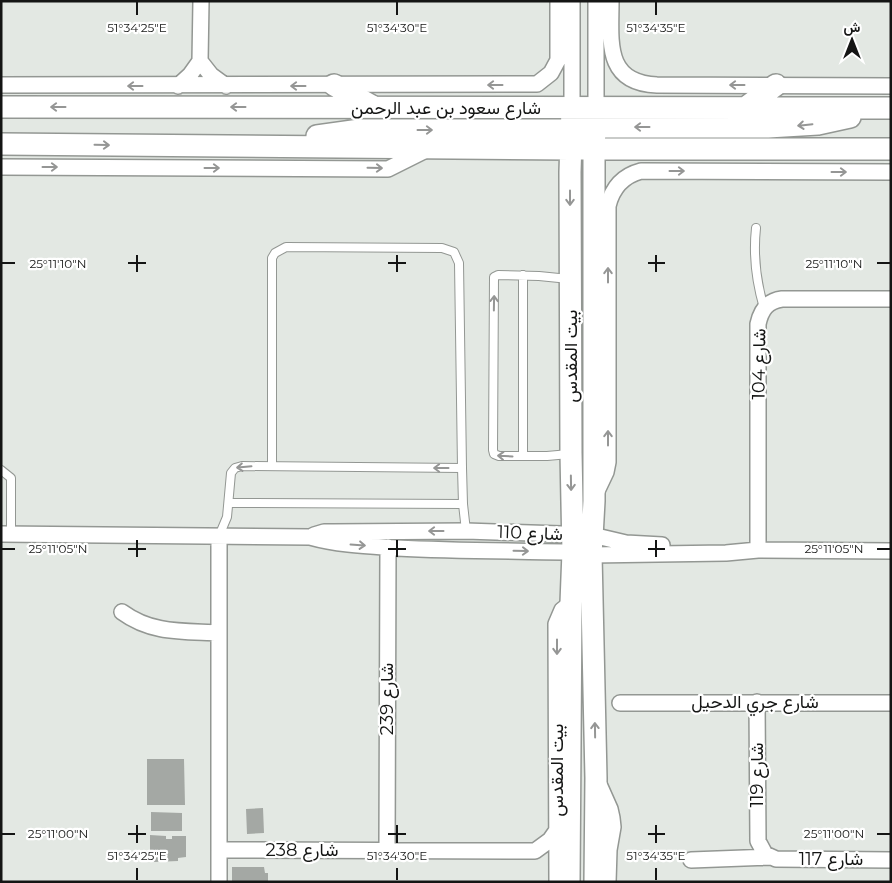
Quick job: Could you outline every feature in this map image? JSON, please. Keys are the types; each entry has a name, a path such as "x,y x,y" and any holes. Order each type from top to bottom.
{"main road":[{"path":"334,85 374,108"},
{"path":"745,108 776,85"},
{"name":"شارع سعود بن عبد الرحمن","path":"1,107 889,108"},
{"name":"بيت المقدس","path":"572,108 570,140 571,453 582,544 596,778 595,882"},
{"name":"بيت المقدس","path":"561,880 571,603 582,544 594,501 594,139 596,108"},
{"path":"570,140 577,128 588,121 596,108"},
{"path":"594,139 605,127 796,126 836,121 889,108"},
{"path":"273,146 316,136 360,130 570,140 574,142 583,134 594,139 891,149"},
{"path":"1,144 431,148 570,140"}],"street":[{"path":"178,86 200,61 201,1"},
{"name":"شارع سعود بن عبد الرحمن","path":"1,85 530,85 543,81 554,70 558,60 558,1"},
{"path":"572,1 572,108"},
{"path":"596,1 596,108"},
{"path":"611,1 611,45 617,66 630,79 646,85 891,86"},
{"path":"200,61 211,75 226,86"},
{"path":"1,167 388,169 431,148"},
{"name":"بيت المقدس","path":"594,501 608,462 608,206 616,187 627,176 641,171 891,172"},
{"name":"شارع 104","path":"753,550 758,324 764,308 770,302 782,299 891,299"},
{"name":"شارع 110","path":"310,537 329,532 466,531 582,544 726,554 753,550 891,551"},
{"name":"شارع 110","path":"6,534 310,537 347,544 427,550 582,544"},
{"path":"219,536 219,882"},
{"name":"شارع 239","path":"387,851 388,547"},
{"name":"بيت المقدس","path":"561,880 557,830 556,624 562,610 571,603"},
{"path":"122,612 140,623 160,630 219,633"},
{"name":"شارع 119","path":"757,702 758,841 766,853"},
{"name":"شارع جري الدحيل","path":"620,703 891,703"},
{"name":"بيت المقدس","path":"596,778 610,809 613,826 609,850 608,882"},
{"path":"557,830 550,840 535,851 561,880"},
{"name":"شارع 238","path":"219,850 535,851"},
{"name":"شارع 117","path":"691,860 766,853 776,859 891,860"}],"lane":[{"path":"756,228 754,260 759,292 764,308"},
{"path":"272,466 272,258 275,253 286,247 442,248 454,252 459,263 462,468 466,531"},
{"path":"571,280 498,275 494,277 493,440 493,452 496,456 571,453"},
{"path":"523,276 523,456"},
{"path":"219,536 227,517 230,476 234,468 242,466 272,466 462,468"},
{"path":"1,470 11,478 6,534"},
{"path":"229,503 463,504"}],"building":[{"path":"147,759 184,759 185,805 147,805"},
{"path":"263,808 264,833 247,834 246,809"},
{"path":"151,812 182,813 182,831 151,831"},
{"path":"150,835 166,836 166,839 172,839 172,836 186,836 186,857 178,858 178,861 154,862 154,853 150,853"},
{"path":"232,867 264,867 265,873 268,873 268,882 232,882"}]}
